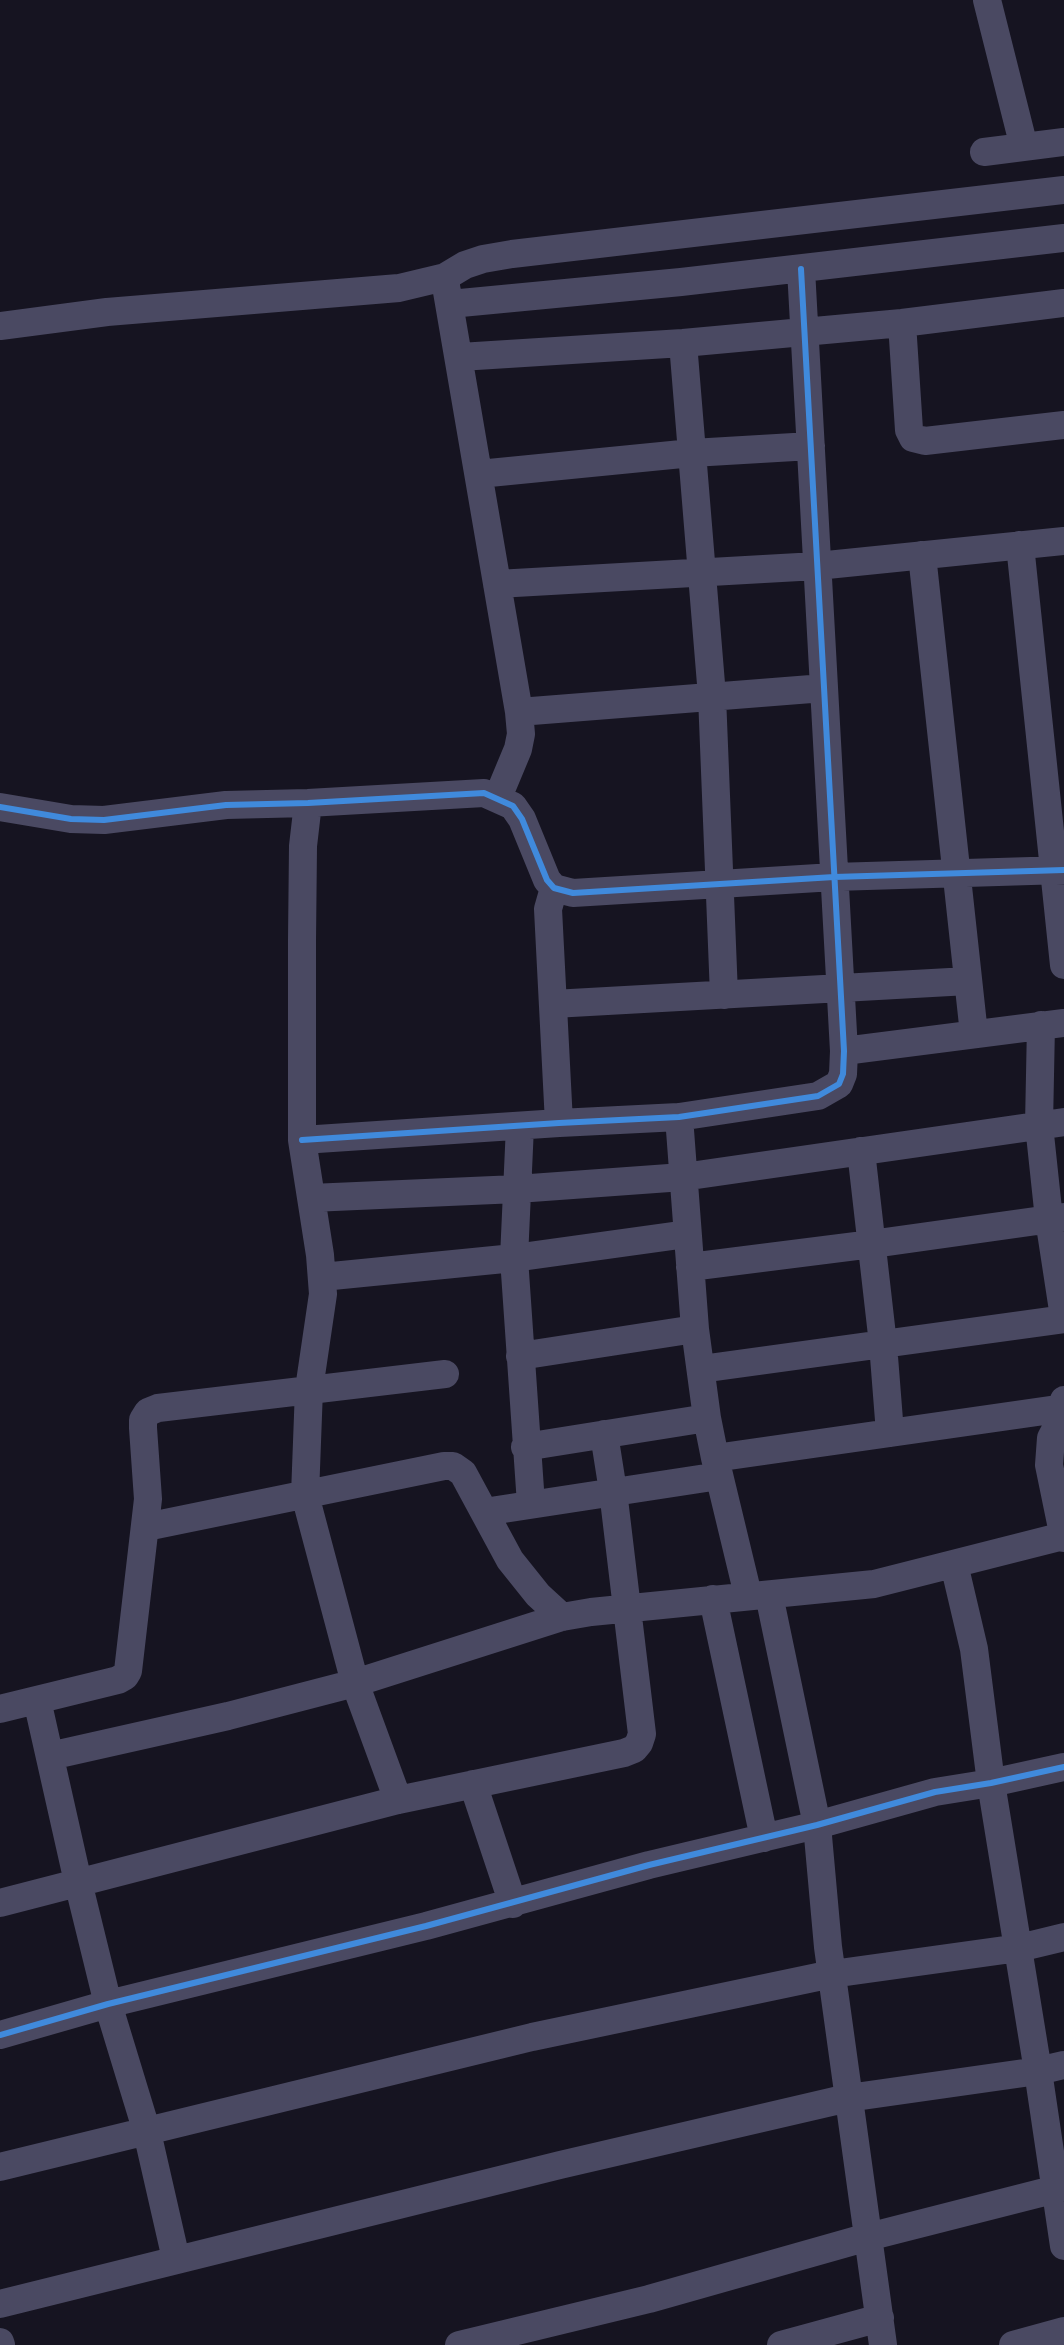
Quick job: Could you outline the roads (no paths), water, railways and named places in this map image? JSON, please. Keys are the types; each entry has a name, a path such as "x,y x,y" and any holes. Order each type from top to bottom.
{"street":[{"path":"987,0 1024,147"},
{"path":"984,152 1064,142"},
{"path":"0,326 107,312 399,288 445,277 466,265 483,259 512,254 1064,190"},
{"path":"450,304 801,269 1064,238"},
{"path":"302,1140 679,1117 818,1096 839,1084 843,1074 844,1052 801,269"},
{"path":"445,277 519,712 521,734 518,749 498,797"},
{"path":"460,357 683,343 902,323 1064,303"},
{"path":"902,323 909,430 913,438 926,440 1064,425"},
{"path":"683,343 712,696 724,995"},
{"path":"479,474 692,453 811,446"},
{"path":"497,584 817,566 1064,541"},
{"path":"1020,546 1060,870 1064,964"},
{"path":"922,555 974,1034"},
{"path":"519,712 824,688"},
{"path":"0,807 71,819 104,820 226,805 308,803 484,792 498,797 513,806 522,819 547,880 554,888 573,893 834,877 1060,870"},
{"path":"308,803 303,846 302,1140 320,1255 323,1294 309,1389 305,1495 355,1682 398,1800"},
{"path":"554,888 548,909 559,1123"},
{"path":"553,1004 968,981"},
{"path":"701,1369 1064,1318 1056,1218 1052,1123 1052,1024 844,1052"},
{"path":"679,1117 695,1329 708,1418 717,1467 759,1595 817,1825 832,1974 883,2345"},
{"path":"311,1198 517,1190 684,1177 1052,1123"},
{"path":"520,1126 514,1258 530,1504"},
{"path":"861,1151 883,1344 890,1433"},
{"path":"690,1267 1056,1218"},
{"path":"322,1277 514,1258 687,1234"},
{"path":"520,1356 695,1329"},
{"path":"0,1709 118,1680 125,1676 128,1671 146,1526 148,1499 143,1420 148,1412 158,1408 445,1374"},
{"path":"50,1756 228,1716 355,1682 562,1617 591,1612 712,1599 874,1584 1064,1537 1056,1464 1051,1438 1060,1421 1064,1405 890,1433 717,1467 614,1491 484,1512"},
{"path":"525,1447 708,1418"},
{"path":"0,1903 398,1800 624,1753 634,1749 639,1743 642,1734 614,1491 604,1434"},
{"path":"146,1526 444,1466 454,1466 462,1473 515,1567 538,1595 562,1617"},
{"path":"954,1564 974,1649 991,1783 1019,1948 1051,2068 1064,2246"},
{"path":"712,1599 764,1838"},
{"path":"37,1700 108,2004 147,2132 176,2259"},
{"path":"0,2035 108,2004 513,1904 649,1866 817,1825 934,1792 991,1783 1064,1767"},
{"path":"472,1784 513,1904"},
{"path":"0,2167 532,2037 832,1974 1019,1948 1064,1937"},
{"path":"0,2304 560,2165 848,2098 1051,2068"},
{"path":"459,2345 649,2299 868,2237 1060,2188"},
{"path":"781,2345 880,2318"},
{"path":"1013,2345 1064,2331"}]}
